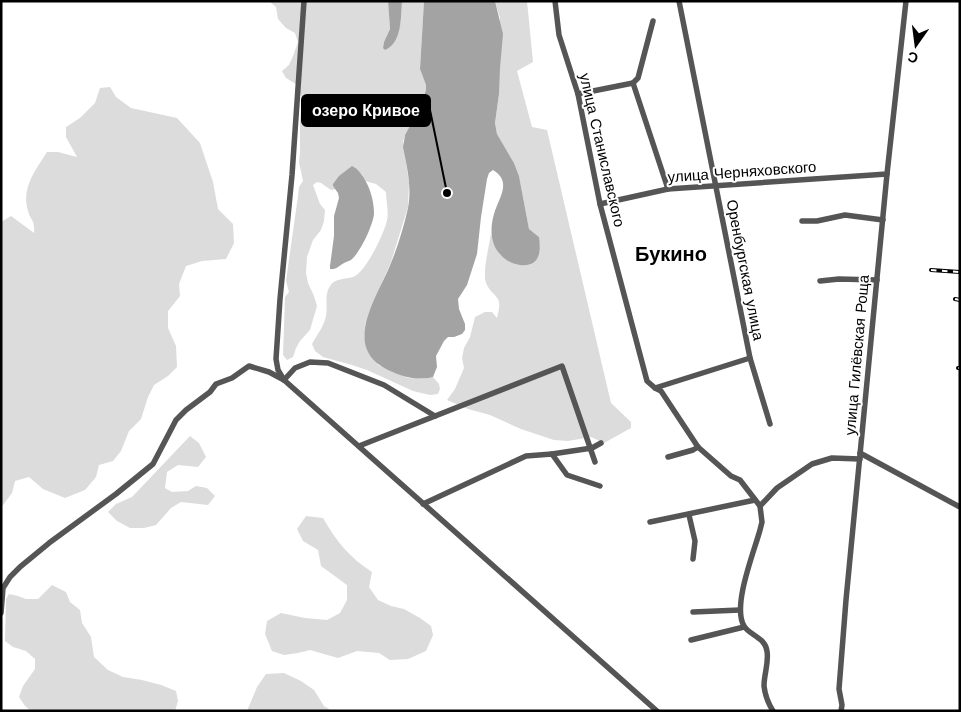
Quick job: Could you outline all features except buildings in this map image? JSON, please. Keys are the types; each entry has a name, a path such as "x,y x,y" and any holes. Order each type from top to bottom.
{"street":[{"path":"284,380 278,370 276,359 292,175 304,1"},
{"name":"улица Станиславского","path":"555,1 559,35 578,94 600,204 647,381 661,391 698,447 731,476 740,480 760,506"},
{"name":"Оренбургская улица","path":"679,1 750,358 770,424"},
{"name":"улица Гилёвская Роща","path":"841,711 840,668 887,174 906,1"},
{"path":"578,94 633,83 638,78 653,21"},
{"path":"633,83 668,189"},
{"name":"улица Черняховского","path":"600,204 668,189 887,174"},
{"path":"802,222 845,215 883,220"},
{"path":"820,281 838,279 877,280"},
{"path":"655,388 750,358"},
{"path":"284,380 295,368 310,362 328,363 384,385 435,416"},
{"path":"1,614 2,587 10,577 48,543 116,494 153,464 176,420 210,392 216,384 232,378 248,366 268,372 284,380 657,711"},
{"path":"359,446 562,366 595,462"},
{"path":"424,504 526,456 590,448 601,442"},
{"path":"668,457 698,447"},
{"path":"552,454 568,475 600,486"},
{"path":"773,711 767,701 764,686 767,649 760,639 744,627 740,610 742,592 762,522 760,506 778,488 812,464 832,458 860,456 960,508"},
{"path":"650,522 755,500"},
{"path":"689,515 695,541 693,558"},
{"path":"693,612 740,610"},
{"path":"691,640 744,627"}],"shaded area":[{"path":"269,1 388,1 390,29 383,48 398,33 402,1 424,1 420,69 426,90 421,105 403,141 409,183 408,207 391,262 369,312 364,337 378,365 408,378 423,379 433,377 439,384 438,394 430,395 413,391 367,370 323,357 315,351 312,344 325,320 328,289 335,281 355,276 359,273 374,251 387,220 386,192 376,184 365,181 362,174 353,167 333,186 336,189 331,190 317,182 313,185 320,204 325,210 321,230 313,240 307,257 306,273 308,283 317,306 310,330 300,341 293,357 287,360 283,355 285,297 289,292 286,281 299,187 303,181 299,162 302,99 296,84 286,78 282,71 289,65 298,42 295,33 286,28 278,19 276,7"},
{"path":"388,1 402,1 398,36 391,47 385,50 383,48 384,42 390,29"},
{"path":"424,1 495,1 503,34 495,123 497,134 514,163 519,176 529,229 539,237 540,248 535,261 527,265 509,261 497,250 492,235 492,224 503,185 499,175 493,170 489,173 487,179 477,254 467,285 458,299 465,330 462,334 448,337 444,341 436,356 437,367 433,377 421,379 410,378 388,370 374,360 366,348 364,335 372,305 401,236 408,208 409,185 403,147 405,135 421,105 426,90 420,69"},
{"path":"495,1 527,1 533,62 517,71 532,127 547,130 611,403 631,422 631,428 604,443 591,437 568,441 554,440 447,400 455,389 464,368 462,358 464,348 470,337 475,317 485,312 492,312 497,318 499,302 488,287 485,279 491,233 494,245 539,237 529,229 519,176 514,163 497,134 495,123 499,94 500,18"},
{"path":"110,87 116,97 131,108 177,118 200,143 213,182 218,209 233,224 234,243 226,259 202,261 186,266 179,284 180,296 168,311 168,328 176,346 177,367 168,376 154,385 141,419 129,431 121,451 113,461 99,465 96,477 85,490 65,498 43,489 29,477 15,481 12,493 1,505 1,222 11,216 34,233 33,223 26,203 30,180 47,152 58,152 77,157 66,137 66,127 80,118 95,103 100,88"},
{"path":"352,166 361,174 369,188 372,197 373,219 366,238 355,256 336,268 330,269 334,236 334,216 339,198 333,184 339,176"},
{"path":"190,436 199,443 206,457 198,467 178,465 167,472 165,488 172,492 188,491 196,486 207,488 215,496 208,505 181,502 171,508 156,525 144,528 130,528 117,521 108,512 116,504 132,497"},
{"path":"306,516 323,518 344,548 372,572 369,587 378,600 404,609 431,626 433,635 426,651 408,659 390,660 379,653 357,651 338,658 310,650 284,655 272,651 265,634 267,621 281,613 327,620 340,613 347,600 347,585 321,566 318,550 303,541 297,529"},
{"path":"52,585 66,592 70,602 80,610 82,623 91,637 94,657 108,670 123,677 161,685 176,691 178,701 175,711 31,711 25,706 19,697 23,686 35,669 35,659 26,651 13,647 5,641 6,599 9,594 26,599 38,599"},
{"path":"284,673 314,690 324,706 332,711 247,711 257,687 266,674"}],"railway":[{"path":"931,270 960,272"},
{"path":"955,299 960,300"}],"place":[{"name":"озеро Кривое","path":"447,193"}],"district":[{"name":"Букино","path":"671,254"}]}
